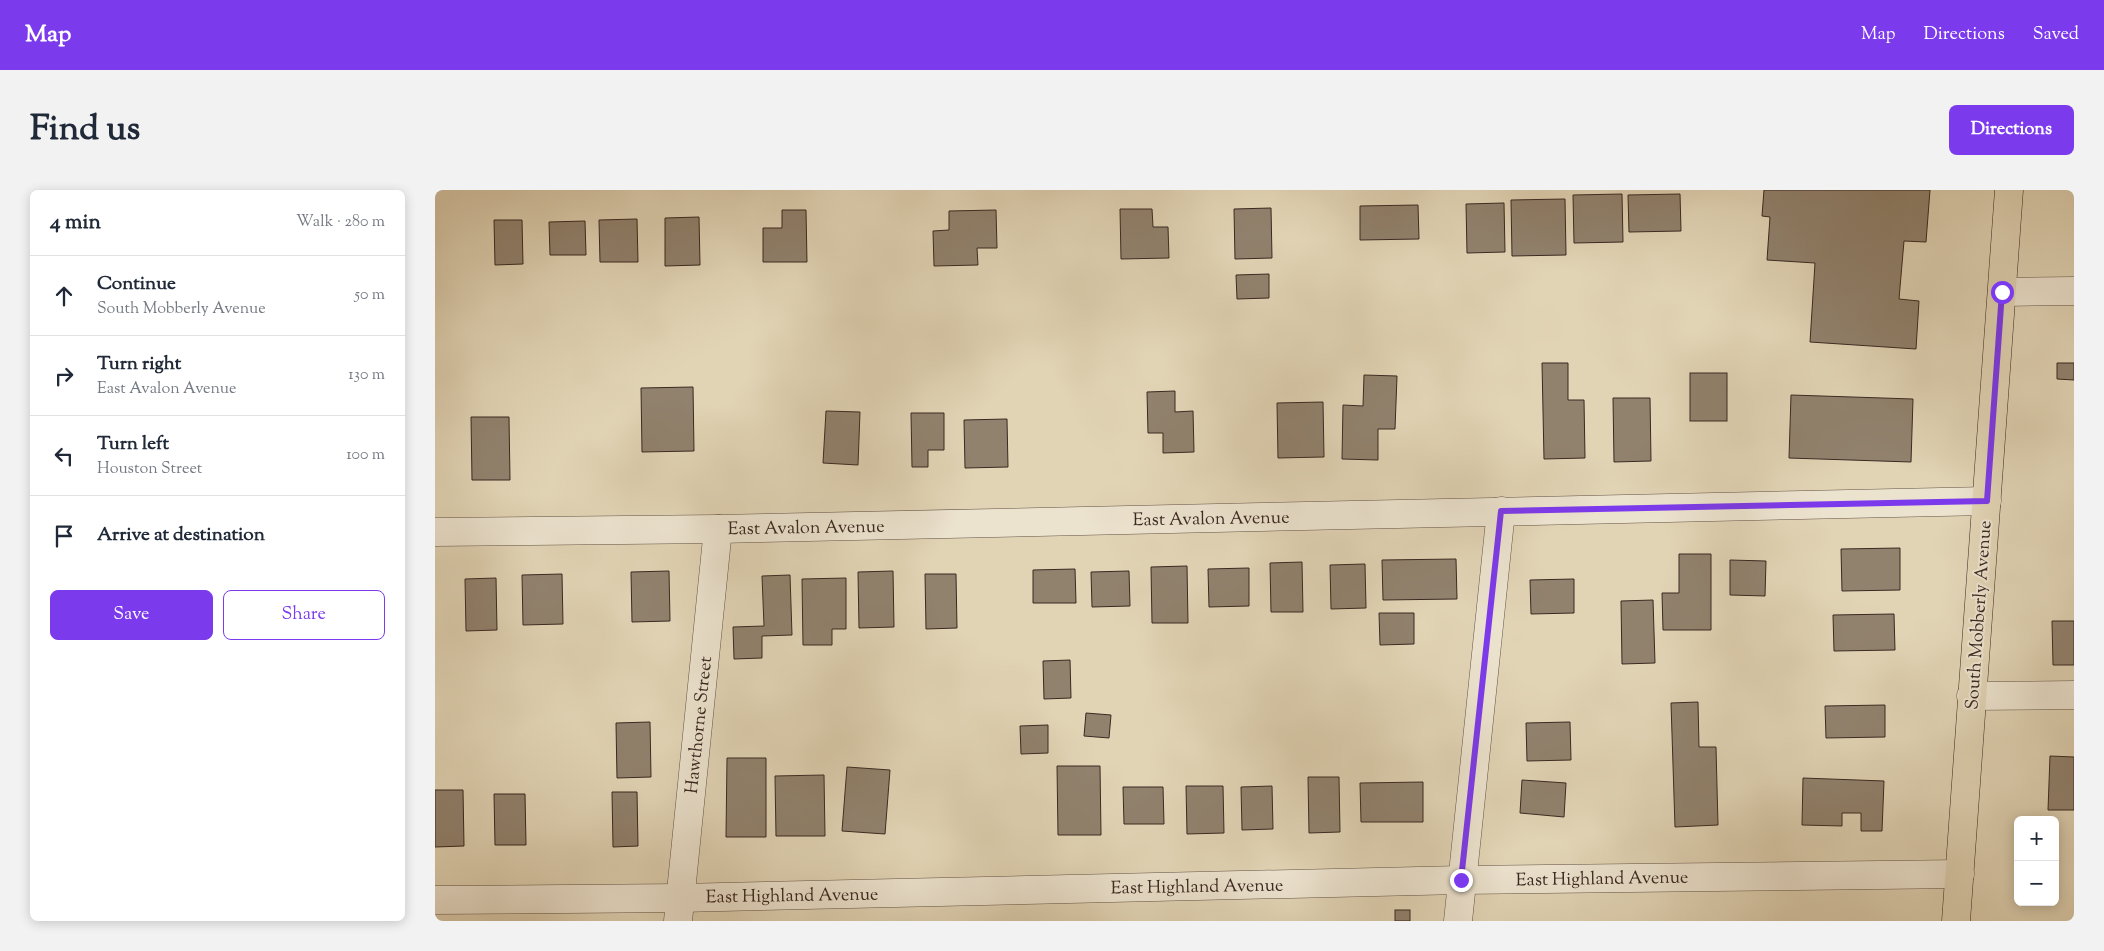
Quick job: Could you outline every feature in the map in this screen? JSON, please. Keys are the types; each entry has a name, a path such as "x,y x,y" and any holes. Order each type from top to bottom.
{"main road":[{"name":"South Mobberly Avenue","path":"1956,921 2009,190"}],"street":[{"path":"2002,292 2074,291"},
{"name":"East Avalon Avenue","path":"435,532 718,529 1987,501"},
{"path":"1458,921 1501,511"},
{"name":"Hawthorne Street","path":"679,909 718,529"},
{"path":"1971,696 2074,695"},
{"name":"East Highland Avenue","path":"435,900 679,909 1461,880 1960,874"}],"building":[{"path":"1764,190 1930,190 1926,242 1904,241 1899,299 1919,301 1916,349 1810,342 1815,263 1767,260 1770,217 1762,216"},
{"path":"1622,194 1623,242 1574,243 1573,195"},
{"path":"1680,194 1681,231 1629,232 1628,195"},
{"path":"1565,199 1566,255 1512,256 1511,200"},
{"path":"1504,203 1505,252 1467,253 1466,204"},
{"path":"1418,205 1419,239 1360,240 1360,206"},
{"path":"1271,208 1272,258 1235,259 1234,209"},
{"path":"1120,209 1152,209 1153,227 1168,227 1169,258 1121,259"},
{"path":"782,210 806,210 807,262 763,262 763,228 782,228"},
{"path":"996,210 997,248 977,248 978,265 934,266 933,231 949,230 949,211"},
{"path":"699,217 700,265 665,266 665,218"},
{"path":"637,219 638,262 600,262 599,220"},
{"path":"494,220 522,220 523,264 495,265"},
{"path":"585,221 586,255 550,255 549,222"},
{"path":"1269,274 1269,298 1237,299 1236,275"},
{"path":"1542,363 1568,363 1568,400 1584,400 1585,458 1544,459"},
{"path":"2057,363 2074,363 2074,380 2057,379"},
{"path":"1690,373 1727,373 1727,421 1690,421"},
{"path":"1364,375 1397,376 1395,429 1378,429 1378,460 1342,459 1343,405 1363,406"},
{"path":"693,387 694,451 642,452 641,388"},
{"path":"1175,391 1175,412 1193,411 1194,452 1163,453 1163,433 1148,433 1147,392"},
{"path":"1791,395 1913,399 1911,462 1789,458"},
{"path":"1613,398 1650,398 1651,461 1614,462"},
{"path":"1323,402 1324,457 1278,458 1277,403"},
{"path":"826,411 860,412 858,465 823,463"},
{"path":"911,413 944,413 944,450 928,450 928,467 912,467"},
{"path":"471,417 509,417 510,480 472,480"},
{"path":"1007,419 1008,467 965,468 964,420"},
{"path":"1900,548 1900,590 1842,591 1841,549"},
{"path":"1679,554 1711,554 1711,630 1663,630 1662,593 1679,593"},
{"path":"1456,559 1457,599 1383,600 1382,560"},
{"path":"1730,560 1766,561 1765,596 1730,595"},
{"path":"1302,562 1303,612 1271,612 1270,563"},
{"path":"1365,564 1366,608 1331,609 1330,565"},
{"path":"1187,566 1188,623 1152,623 1151,567"},
{"path":"1249,568 1249,606 1209,607 1208,569"},
{"path":"1075,569 1076,603 1033,603 1033,570"},
{"path":"669,571 670,621 632,622 631,572"},
{"path":"893,571 894,627 859,628 858,572"},
{"path":"1129,571 1130,606 1092,607 1091,572"},
{"path":"562,574 563,624 523,625 522,575"},
{"path":"925,574 956,574 957,628 926,629"},
{"path":"790,575 792,635 762,636 762,658 734,659 733,627 764,626 762,576"},
{"path":"496,578 497,630 466,631 465,579"},
{"path":"846,578 846,629 832,629 832,645 803,645 802,579"},
{"path":"1574,579 1574,613 1531,614 1530,580"},
{"path":"1653,600 1655,663 1622,664 1621,601"},
{"path":"1379,613 1414,613 1414,644 1380,645"},
{"path":"1894,614 1895,650 1834,651 1833,615"},
{"path":"2052,621 2074,621 2074,665 2053,665"},
{"path":"1070,660 1071,698 1044,699 1043,661"},
{"path":"1698,702 1699,747 1716,747 1718,825 1675,827 1671,703"},
{"path":"1885,705 1885,737 1826,738 1825,706"},
{"path":"1086,713 1111,715 1109,738 1084,736"},
{"path":"650,722 651,777 617,778 616,723"},
{"path":"1570,722 1571,760 1527,761 1526,723"},
{"path":"1048,725 1048,753 1021,754 1020,726"},
{"path":"2050,756 2074,757 2074,810 2048,810"},
{"path":"727,758 766,758 766,837 726,837"},
{"path":"1057,766 1100,766 1101,835 1058,835"},
{"path":"847,767 890,770 885,834 842,831"},
{"path":"824,775 825,836 776,836 775,776"},
{"path":"1308,777 1339,777 1340,832 1309,833"},
{"path":"1803,778 1884,781 1882,831 1861,831 1861,813 1842,813 1842,826 1802,825"},
{"path":"1522,780 1566,783 1564,817 1520,813"},
{"path":"1423,782 1423,822 1361,822 1360,783"},
{"path":"1186,786 1223,786 1224,833 1187,834"},
{"path":"1272,786 1273,829 1242,830 1241,787"},
{"path":"1123,787 1163,787 1164,824 1124,824"},
{"path":"435,790 463,790 464,846 435,847"},
{"path":"612,792 637,792 638,846 613,847"},
{"path":"494,794 525,794 526,845 495,845"},
{"path":"1395,910 1410,910 1410,921 1395,921"}],"route":[{"path":"1461,880 1501,511 1987,501 2002,292"}]}
